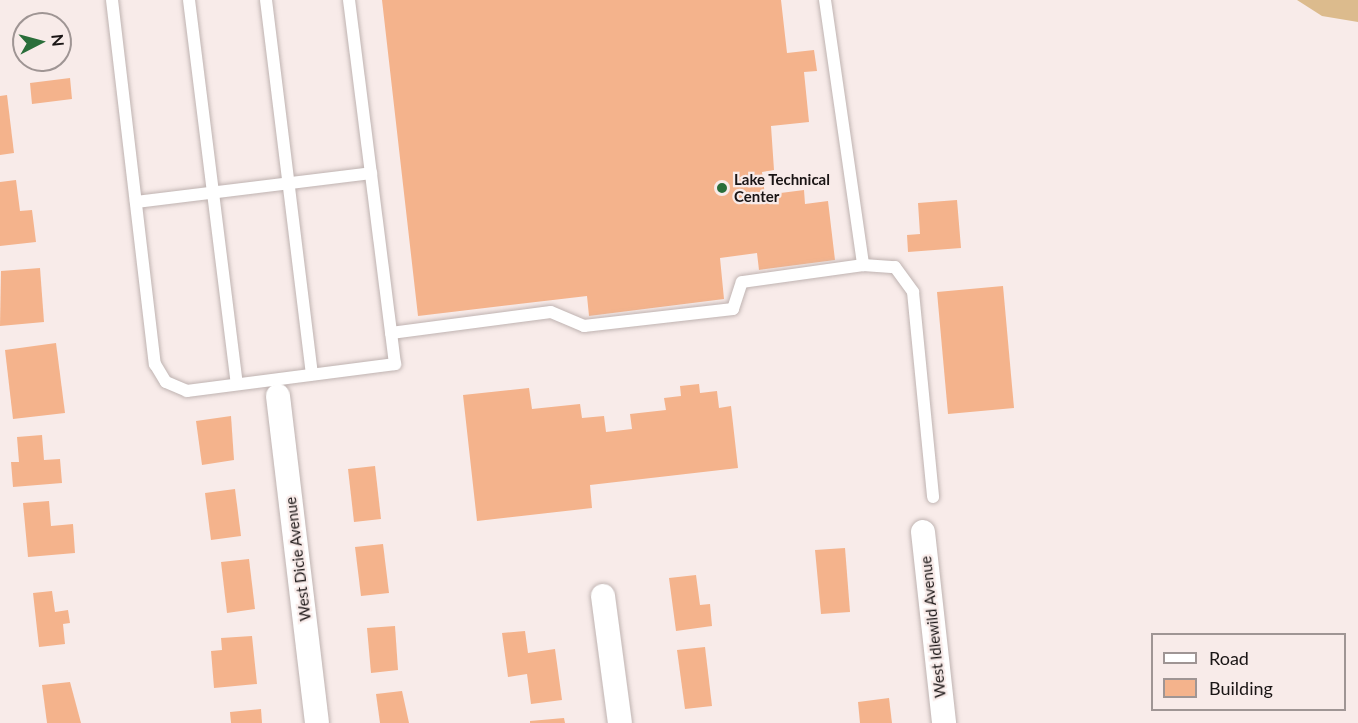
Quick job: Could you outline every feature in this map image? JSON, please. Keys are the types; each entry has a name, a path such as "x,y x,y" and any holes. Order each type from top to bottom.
{"street":[{"name":"West Dicie Avenue","path":"278,396 317,723"},
{"name":"West Idlewild Avenue","path":"923,532 944,723"},
{"path":"603,596 620,723"}],"lane":[{"path":"112,0 155,364 166,382 187,391 395,363 349,0"},
{"path":"189,0 215,193 237,384"},
{"path":"266,0 312,374"},
{"path":"825,0 863,265"},
{"path":"136,202 371,173"},
{"path":"391,333 551,312 584,326 733,309 742,282 863,265 895,267 913,292 933,497"}],"shaded area":[{"path":"1297,0 1358,0 1358,22 1322,16"}],"building":[{"path":"382,0 781,0 787,53 814,50 817,71 804,72 809,122 771,126 774,170 762,172 765,195 804,190 805,204 828,201 835,260 759,270 757,253 720,258 724,299 589,316 587,296 418,316"},
{"path":"70,78 72,99 32,104 30,83"},
{"path":"7,95 14,153 0,155 0,96"},
{"path":"16,180 20,211 32,210 36,242 0,246 0,182"},
{"path":"957,200 961,248 908,252 907,235 920,234 918,203"},
{"path":"40,268 44,322 0,326 1,271"},
{"path":"1003,286 1014,408 948,414 937,292"},
{"path":"56,343 65,413 13,419 5,350"},
{"path":"699,384 700,393 717,391 719,408 731,406 738,468 590,485 592,508 477,521 463,395 529,388 532,409 580,404 582,418 604,416 606,432 632,429 630,414 666,410 664,398 681,396 680,386"},
{"path":"231,416 234,460 202,465 196,421"},
{"path":"42,435 44,460 60,459 62,483 13,487 11,462 19,462 17,437"},
{"path":"375,466 381,519 354,522 348,469"},
{"path":"235,489 241,536 211,540 205,493"},
{"path":"49,501 51,526 73,524 75,553 28,557 23,503"},
{"path":"383,544 389,593 361,596 355,547"},
{"path":"845,548 850,612 821,614 815,550"},
{"path":"249,559 255,609 227,613 221,562"},
{"path":"696,575 700,605 710,604 712,626 676,631 669,578"},
{"path":"52,591 55,612 68,610 70,623 63,624 65,644 39,647 33,593"},
{"path":"395,626 398,670 371,673 367,628"},
{"path":"525,631 528,653 555,649 562,700 531,704 527,674 508,677 502,633"},
{"path":"252,636 257,684 214,688 211,651 222,650 221,638"},
{"path":"705,647 712,706 685,709 677,650"},
{"path":"70,682 81,723 47,723 42,685"},
{"path":"402,691 409,723 380,723 376,694"},
{"path":"889,698 892,723 860,723 858,702"},
{"path":"261,709 262,723 231,723 230,712"},
{"path":"564,718 565,723 530,723 530,721"}],"place":[{"name":"Lake Technical Center","path":"722,188"}]}
